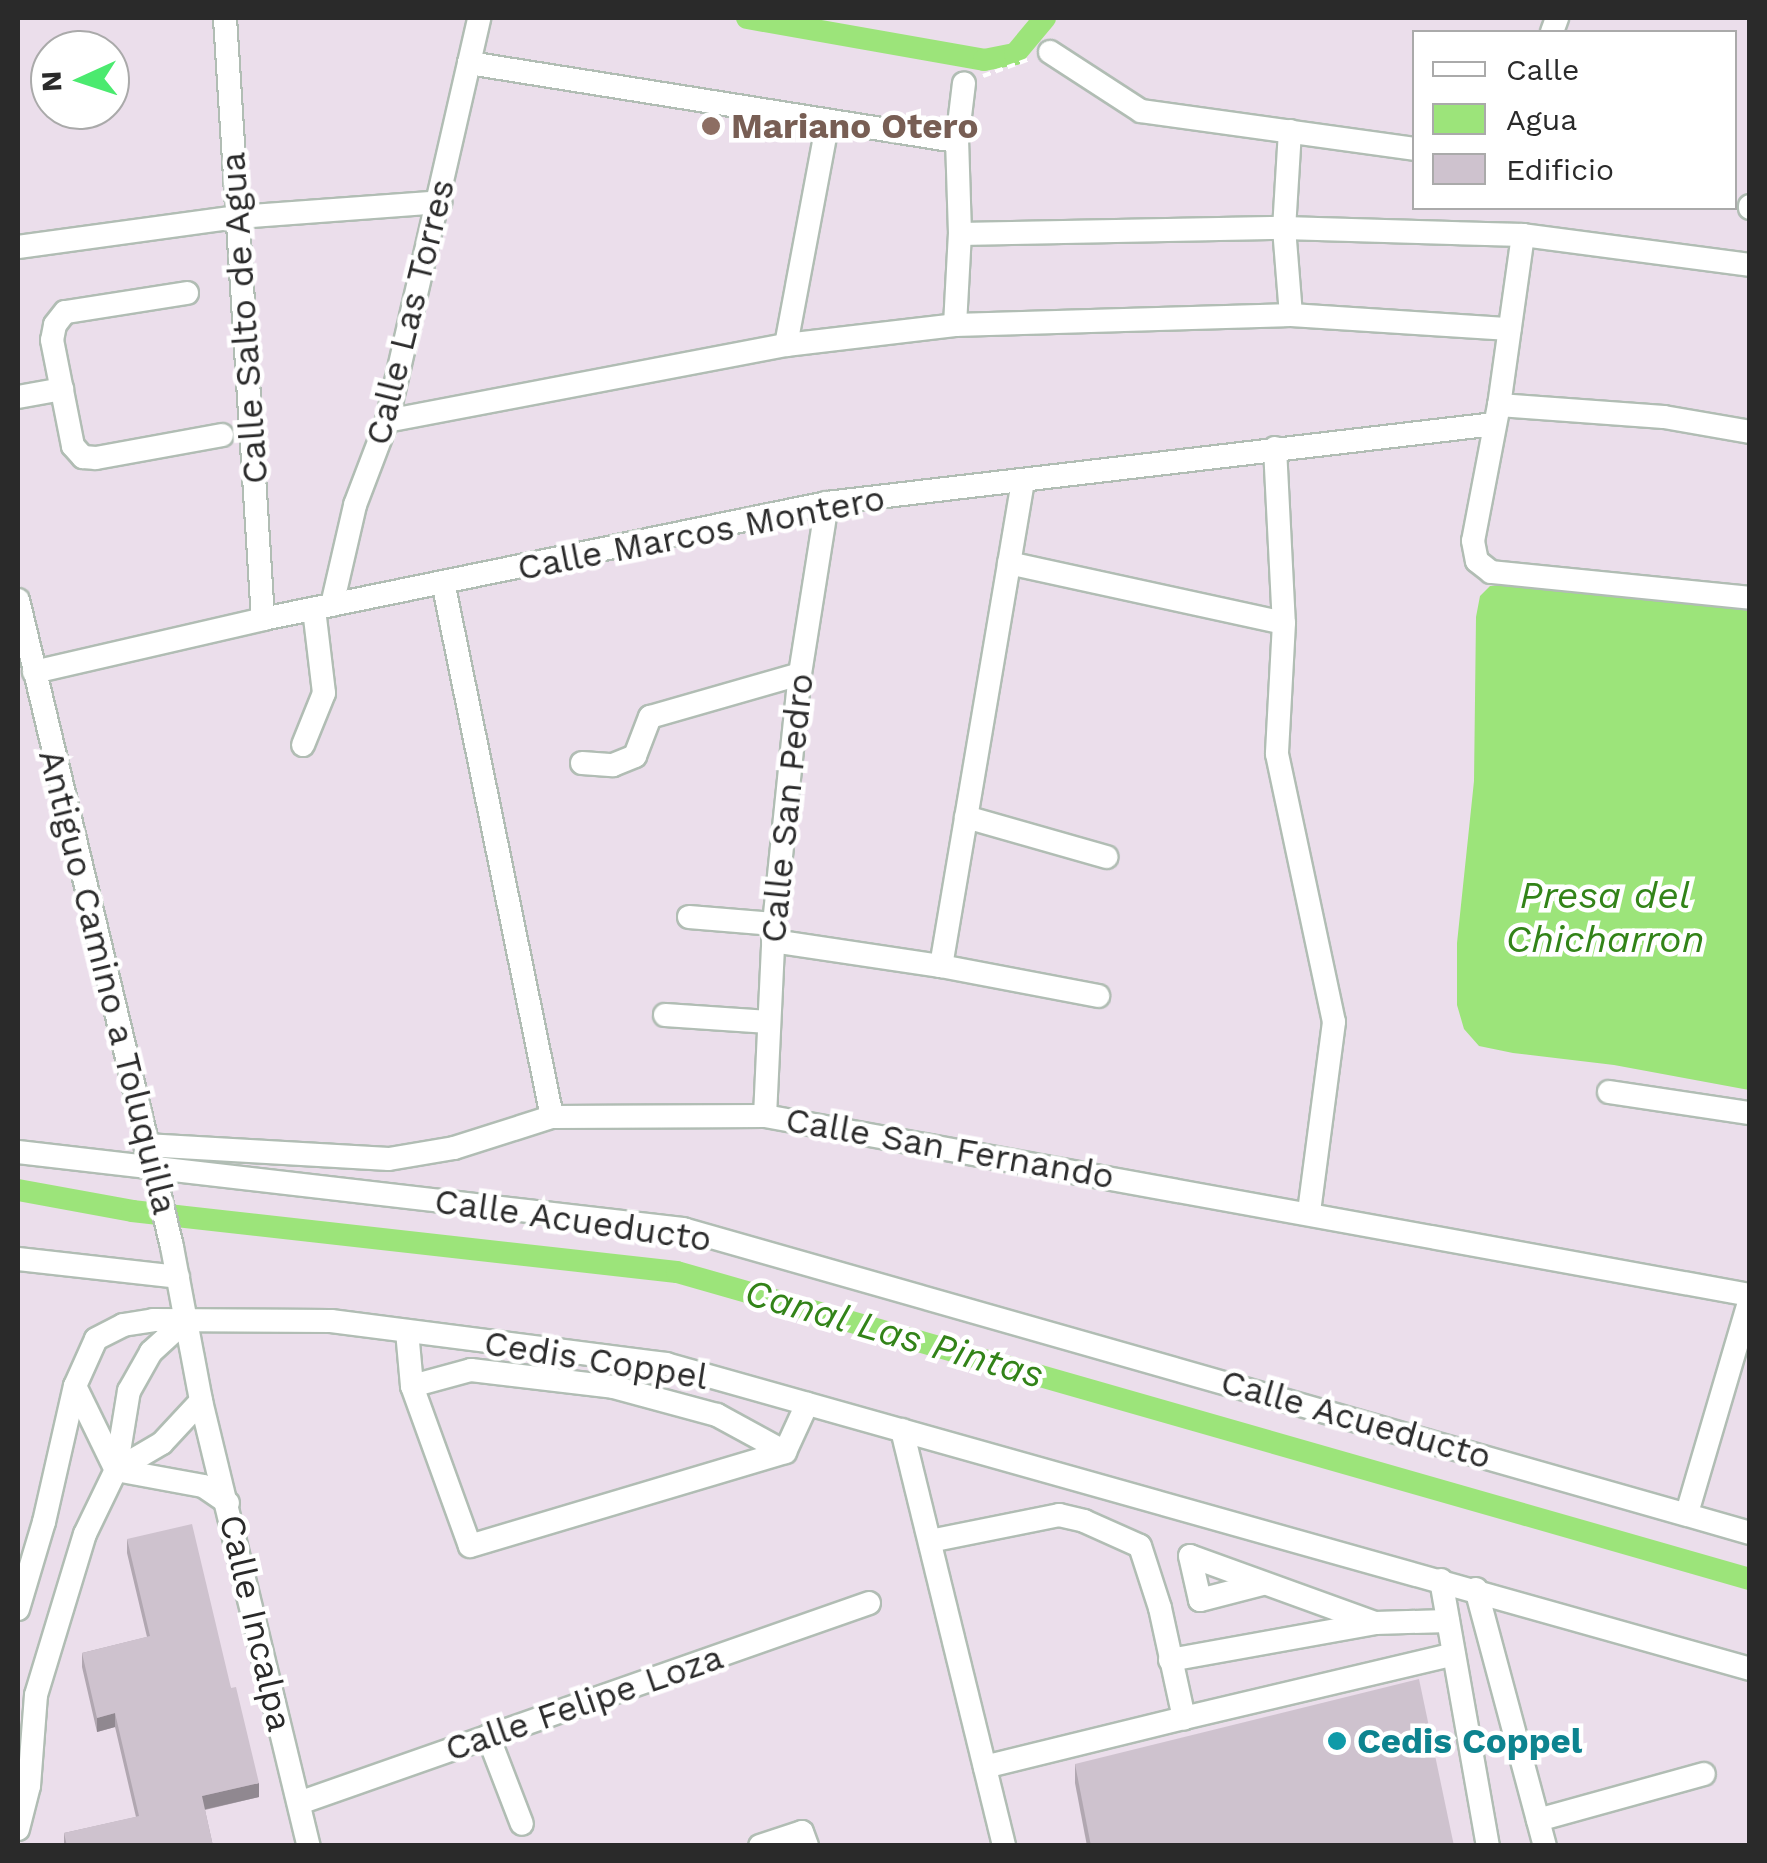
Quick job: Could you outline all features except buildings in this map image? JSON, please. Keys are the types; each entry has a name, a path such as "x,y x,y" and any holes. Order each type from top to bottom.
{"street":[{"name":"Calle Salto de Agua","path":"225,18 263,619"},
{"name":"Calle Las Torres","path":"303,745 324,694 323,607 387,421 479,18"},
{"path":"1050,52 1141,111 1412,148"},
{"path":"469,63 957,142"},
{"path":"955,326 960,234 957,142 964,83"},
{"path":"786,345 828,121"},
{"path":"1290,131 1284,228 1291,315"},
{"path":"18,247 238,216 440,202"},
{"path":"960,234 1284,228 1523,235 1750,265"},
{"path":"1523,235 1497,414 1473,541 1477,561 1491,572 1750,598"},
{"path":"187,293 65,312 55,325 52,340 73,446 84,457 222,436"},
{"path":"387,421 786,345 955,326 1291,315 1510,329"},
{"path":"18,398 62,389"},
{"name":"Calle Marcos Montero","path":"34,672 263,619 827,503 1023,483 1497,414 1664,418 1750,432"},
{"path":"1275,448 1284,623 1277,754 1334,1022 1309,1211"},
{"path":"941,966 1023,483"},
{"name":"Calle San Pedro","path":"765,1116 773,932 800,674 827,503"},
{"path":"1009,563 1284,623"},
{"path":"444,582 552,1118"},
{"name":"Antiguo Camino a Toluquilla","path":"18,600 178,1277"},
{"path":"582,763 613,765 634,756 650,717 800,674"},
{"path":"966,817 1106,856"},
{"path":"689,917 1098,996"},
{"path":"665,1015 769,1022"},
{"path":"1608,1092 1750,1113"},
{"name":"Calle San Fernando","path":"148,1156 389,1159 454,1148 552,1118 765,1116 1309,1211 1750,1297"},
{"name":"Calle Acueducto","path":"18,1152 148,1156 683,1229 1750,1532"},
{"path":"18,1260 178,1277 184,1322 152,1352 129,1391 116,1470 85,1534 25,1720 24,1754 29,1786 18,1829"},
{"path":"1686,1512 1750,1297"},
{"name":"Cedis Coppel","path":"18,1609 44,1522 75,1386 96,1339 124,1325 332,1321 666,1364 1750,1669"},
{"name":"Calle Incalpa","path":"184,1322 309,1846"},
{"path":"407,1331 412,1386 470,1546 785,1452 807,1404"},
{"path":"412,1386 471,1370 613,1387 717,1414 785,1452"},
{"path":"75,1386 116,1470"},
{"path":"116,1470 162,1442 201,1401"},
{"path":"902,1430 1004,1846"},
{"path":"116,1470 203,1486 228,1503"},
{"path":"930,1541 1059,1515 1084,1520 1140,1546 1184,1718"},
{"path":"1441,1580 1488,1846"},
{"path":"1262,1584 1375,1623"},
{"path":"1476,1589 1545,1846"},
{"name":"Calle Felipe Loza","path":"299,1803 869,1603"},
{"path":"1170,1660 1375,1623 1448,1620"},
{"path":"985,1766 1454,1654"},
{"path":"488,1736 522,1824"},
{"path":"1538,1820 1704,1774"},
{"path":"760,1846 802,1832 806,1846"}],"path":[{"path":"964,83 1050,52"}],"water":[{"name":"Presa del Chicharron","path":"1517,585 1749,610 1749,1090 1479,1046 1464,1029 1457,1005 1457,943 1474,781 1476,617 1480,596 1490,586"}],"waterway":[{"path":"747,18 984,60 1015,54 1045,18"},
{"name":"Canal Las Pintas","path":"18,1190 132,1211 677,1272 1750,1579"}],"place":[{"name":"Mariano Otero","path":"711,126"},
{"name":"Cedis Coppel","path":"1337,1741"}]}
